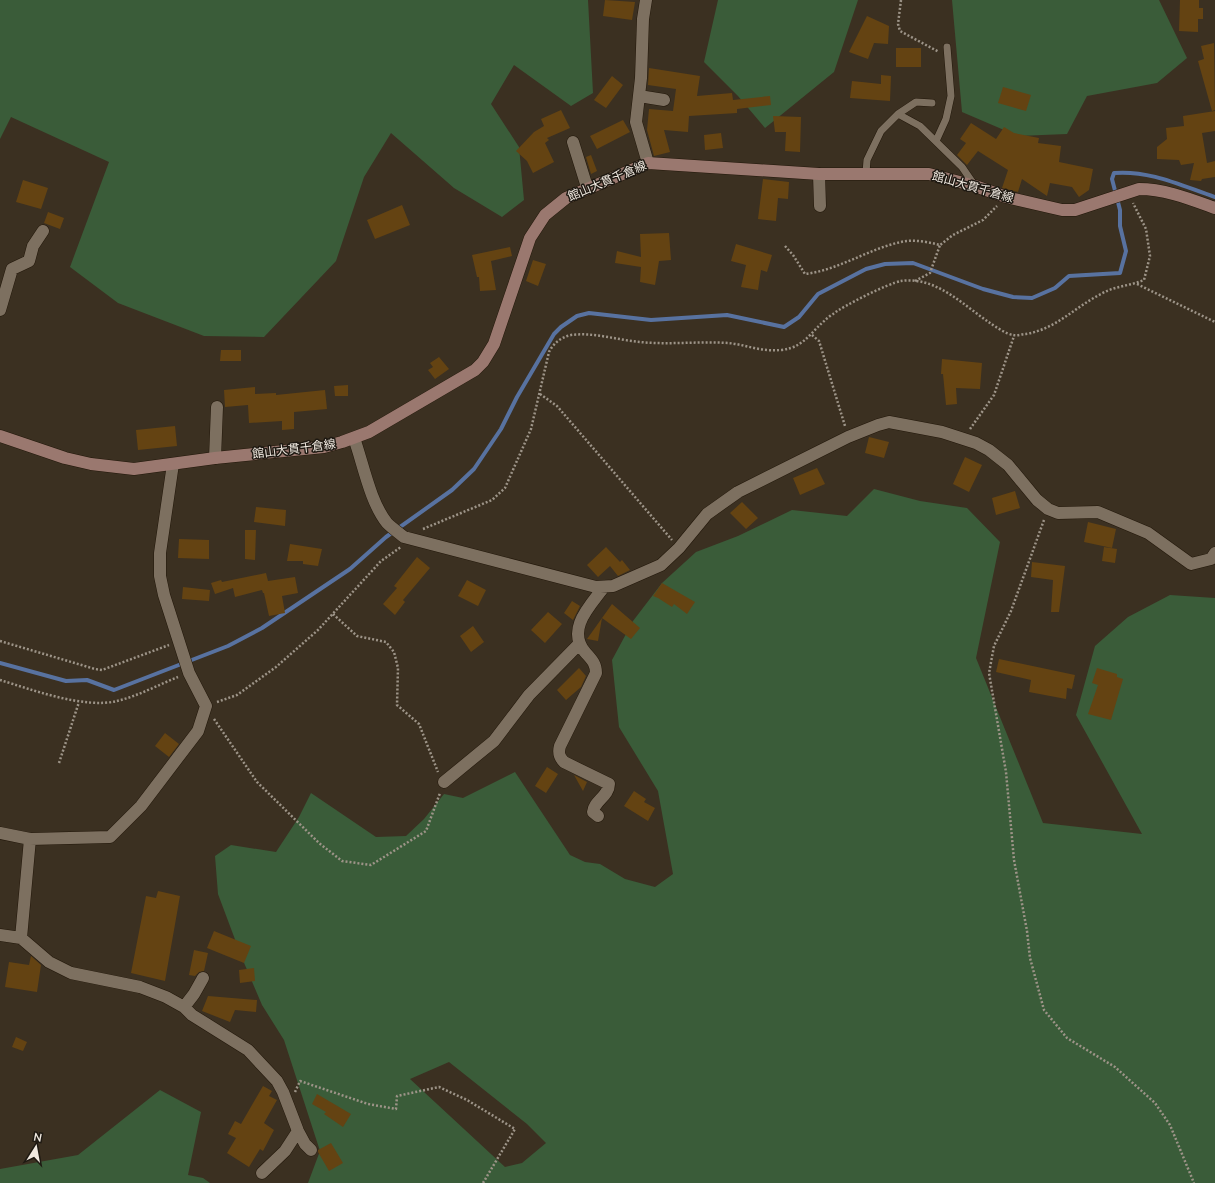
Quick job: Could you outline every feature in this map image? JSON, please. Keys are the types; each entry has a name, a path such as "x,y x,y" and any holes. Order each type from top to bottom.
{"main road":[{"name":"館山大貫千倉線","path":"0,436 40,450 91,464 134,469 215,458 324,447 369,432 475,370 483,362 494,344 530,238 545,215 566,198 587,187 648,163 819,174 929,174 975,186 1006,197 1062,210 1075,210 1139,189 1168,192 1215,208"}],"street":[{"path":"646,0 643,19 640,96 636,122 648,163"},
{"path":"640,96 664,100"},
{"path":"573,142 587,187"},
{"path":"819,174 820,206"},
{"path":"0,310 12,269 29,261 33,246 43,232"},
{"path":"215,458 217,407"},
{"path":"354,438 375,500 388,524 404,537 596,587 604,588 613,586 661,565 679,548 707,514 728,498 848,437 889,422 942,432 989,450 1008,466 1036,500 1048,509 1058,513 1098,512 1148,533 1190,564 1211,559 1215,553"},
{"path":"0,833 30,839 110,837 141,806 198,731 206,706 189,673 164,595 160,576 160,553 173,464"},
{"path":"598,816 593,812 594,808 609,790 609,784 564,762 560,758 559,752 560,746 596,673 595,663 578,644 578,635 580,620 604,588"},
{"path":"444,782 494,741 529,695 578,644"},
{"path":"21,938 30,839"},
{"path":"0,935 21,938 49,962 71,973 140,987 184,1006 192,1015 248,1050 277,1081 298,1132 305,1144 311,1150"},
{"path":"184,1006 194,994 203,978"},
{"path":"262,1173 285,1151 298,1132"}],"lane":[{"path":"936,141 946,119 951,96 946,56 947,47"},
{"path":"866,173 868,160 881,131 898,114 916,102 932,103"},
{"path":"898,114 920,126 962,167 975,186"}],"path":[{"path":"901,0 898,24 900,31 946,56"},
{"path":"914,281 932,285 954,295 973,312 996,327 1014,336 1036,332 1065,318 1100,294 1118,287 1136,284 1144,280 1150,256 1146,229 1125,193"},
{"path":"333,614 357,636 386,642 394,652 398,668 397,704 419,724 437,770 444,782 426,831 371,865 342,861 319,843 258,782 220,730 206,706 237,696 276,667 318,630 381,561 402,546 404,537 492,500 505,488 531,429 540,394 548,352 552,345 570,335 579,335 642,342 730,343 767,350 784,350 798,346 812,335 833,314 891,284 914,281 930,273 940,245 953,235 983,220 1006,197"},
{"path":"785,246 793,255 805,274 820,272 902,241 922,241 940,245"},
{"path":"1136,284 1215,322"},
{"path":"812,335 819,341 848,437"},
{"path":"963,439 994,395 1014,336"},
{"path":"540,394 557,406 679,548"},
{"path":"1048,509 1011,611 994,646 989,673 1006,772 1014,860 1027,931 1030,958 1044,1010 1067,1038 1115,1067 1155,1103 1170,1125 1194,1183"},
{"path":"0,641 102,670 179,641"},
{"path":"0,680 79,702 93,704 118,701 189,673"},
{"path":"59,763 79,702"},
{"path":"289,1107 293,1094 300,1081 368,1104 396,1109 397,1096 439,1087 467,1100 515,1129 483,1183"}],"green space":[{"path":"0,0 588,0 593,93 571,106 514,65 491,104 519,147 524,200 502,217 454,188 391,133 364,177 336,261 264,337 204,336 118,303 70,267 109,162 11,117 0,139"},
{"path":"718,0 858,0 834,72 765,128 738,96 704,62"},
{"path":"952,0 1159,0 1187,58 1157,83 1087,96 1067,134 1018,136 962,112"},
{"path":"874,489 920,501 967,508 1000,542 976,658 1043,823 1142,834 1076,715 1095,646 1128,617 1170,595 1215,598 1215,1183 308,1183 320,1151 284,1040 262,1005 242,958 218,894 215,856 231,845 276,852 299,817 311,793 376,837 406,836 424,819 444,794 463,798 515,772 570,855 585,862 600,864 625,879 655,887 673,874 658,791 619,727 612,660 633,621 662,583 696,552 738,536 792,510 847,516","holes":["449,1062 527,1124 546,1143 522,1163 505,1167 410,1079"]},
{"path":"160,1090 201,1112 188,1175 203,1178 210,1183 0,1183 0,1169 78,1155"}],"building":[{"path":"605,0 635,2 632,20 603,16"},
{"path":"1180,0 1199,0 1199,8 1203,8 1203,19 1198,19 1198,32 1179,31"},
{"path":"867,16 889,26 888,44 874,43 868,59 849,52"},
{"path":"1214,43 1215,110 1212,111 1198,61 1204,59 1201,46"},
{"path":"896,48 921,48 921,67 896,67"},
{"path":"649,68 700,76 697,96 732,93 733,100 770,96 771,105 737,109 737,113 689,116 688,132 664,130 670,152 654,156 647,130 649,109 673,111 676,89 648,85"},
{"path":"881,75 891,76 890,101 850,98 852,81 881,84"},
{"path":"612,76 623,85 606,108 594,100"},
{"path":"1003,87 1031,95 1026,111 998,103"},
{"path":"561,110 570,128 547,138 549,140 545,143 554,162 533,173 527,161 516,151 534,132 544,126 541,119"},
{"path":"1215,111 1215,131 1202,133 1207,163 1215,161 1215,177 1202,179 1201,181 1190,180 1194,163 1181,165 1179,160 1157,159 1157,147 1167,139 1166,128 1184,126 1183,116"},
{"path":"773,116 801,117 800,152 785,151 786,132 775,132"},
{"path":"623,120 630,132 597,149 590,136"},
{"path":"971,123 996,139 1004,127 1014,133 1039,138 1038,143 1061,146 1059,162 1093,169 1089,190 1079,197 1072,187 1050,183 1047,196 1022,179 1018,192 1002,188 1008,170 978,151 967,165 957,155 966,143 960,139"},
{"path":"721,133 723,148 705,150 704,135"},
{"path":"591,155 597,171 591,174 586,157"},
{"path":"763,179 789,182 788,199 778,198 776,221 758,219"},
{"path":"23,180 48,188 41,209 16,202"},
{"path":"402,205 410,225 375,239 367,220"},
{"path":"48,212 64,218 60,229 44,223"},
{"path":"669,233 671,260 659,261 655,285 640,282 641,267 615,263 617,251 641,257 640,234"},
{"path":"736,244 772,255 767,272 761,270 758,290 741,287 746,265 731,261"},
{"path":"510,247 512,256 491,261 496,290 480,291 479,277 477,277 472,255"},
{"path":"533,260 546,264 538,286 526,281"},
{"path":"221,350 241,350 241,361 220,361"},
{"path":"439,357 449,369 435,379 428,370 433,367 430,363"},
{"path":"942,359 982,363 980,389 956,388 957,404 946,405 943,374 941,374"},
{"path":"348,385 348,396 335,396 334,386"},
{"path":"255,387 255,394 276,393 276,395 325,390 327,409 294,412 294,429 282,430 282,421 249,423 248,405 225,407 224,390"},
{"path":"175,426 177,446 138,450 136,430"},
{"path":"869,437 889,442 884,458 865,453"},
{"path":"965,457 982,465 969,492 953,484"},
{"path":"817,468 825,484 800,495 793,478"},
{"path":"1015,491 1020,508 996,515 992,498"},
{"path":"742,502 758,518 746,529 730,513"},
{"path":"256,507 286,510 285,526 254,522"},
{"path":"1088,522 1116,529 1112,548 1084,542"},
{"path":"245,530 256,530 255,560 245,559"},
{"path":"179,539 209,540 209,559 178,558"},
{"path":"290,544 322,549 318,566 303,564 303,561 287,561"},
{"path":"606,547 620,562 622,560 630,570 618,576 610,566 598,577 587,565"},
{"path":"1104,547 1117,549 1115,563 1102,561"},
{"path":"417,557 430,568 403,600 405,602 395,615 383,604 397,588 394,586"},
{"path":"1032,562 1065,566 1059,612 1051,612 1053,580 1031,577"},
{"path":"266,573 268,581 295,577 298,593 282,596 285,613 269,616 262,590 235,597 233,588 215,594 211,583 221,580 222,582"},
{"path":"467,580 486,590 478,606 458,596"},
{"path":"662,583 695,602 687,614 674,604 672,607 653,596"},
{"path":"183,587 210,590 209,601 182,599"},
{"path":"572,601 580,606 573,620 564,613"},
{"path":"612,604 640,628 631,639 602,618"},
{"path":"548,612 562,624 545,643 531,630"},
{"path":"602,618 598,641 587,639"},
{"path":"473,626 484,642 471,652 460,636"},
{"path":"999,659 1075,675 1072,689 1067,688 1066,699 1029,692 1031,680 996,672"},
{"path":"579,668 586,676 581,687 566,700 557,690"},
{"path":"1097,668 1117,674 1117,677 1123,679 1111,720 1088,714 1098,685 1092,683"},
{"path":"165,733 179,744 169,757 155,746"},
{"path":"547,767 558,774 546,793 535,786"},
{"path":"574,775 587,782 583,791"},
{"path":"634,791 646,799 644,802 655,808 648,821 624,806"},
{"path":"158,891 180,896 165,981 131,973 146,896 156,898"},
{"path":"214,931 251,946 244,963 207,948"},
{"path":"194,950 208,953 204,971 199,972 195,976 189,975"},
{"path":"31,956 41,965 37,992 5,987 9,962 29,965"},
{"path":"254,968 255,981 240,983 239,970"},
{"path":"208,996 257,1000 256,1012 235,1010 230,1022 202,1011"},
{"path":"16,1037 27,1042 23,1051 12,1047"},
{"path":"263,1086 272,1091 269,1096 277,1100 264,1123 274,1130 263,1151 260,1149 249,1167 227,1153 236,1138 228,1134 235,1121 241,1124"},
{"path":"317,1094 351,1114 343,1127 324,1114 326,1112 312,1104"},
{"path":"331,1143 343,1163 329,1171 318,1150"}],"waterway":[{"path":"0,663 66,681 87,680 114,690 228,646 262,628 350,569 386,537 452,490 474,469 501,429 517,397 554,334 577,316 589,313 651,320 727,315 784,327 799,317 818,294 866,269 885,264 913,263 983,289 1013,297 1032,298 1055,288 1069,276 1120,273 1126,251 1120,226 1120,210 1112,179 1114,173 1153,176 1215,197"}]}
